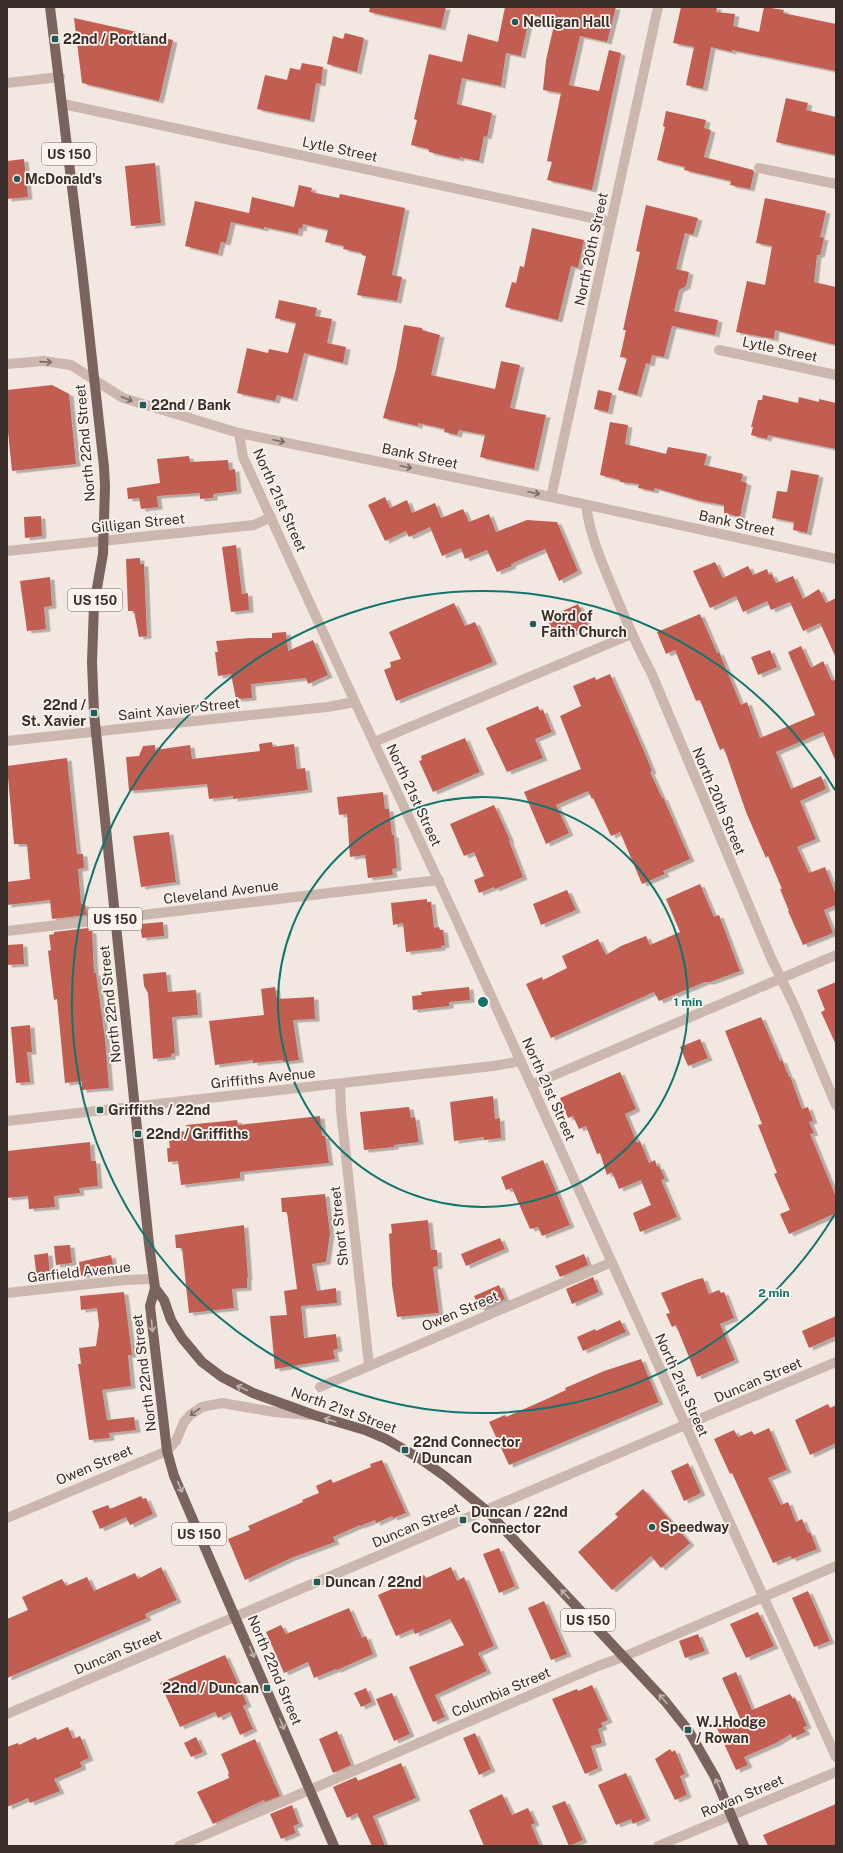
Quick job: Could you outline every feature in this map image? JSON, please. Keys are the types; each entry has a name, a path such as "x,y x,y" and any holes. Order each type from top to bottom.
{"main road":[{"name":"North 22nd Street","path":"50,7 60,77 104,467 104,540 94,612 92,662 96,733 154,1284 150,1306 167,1451 174,1476 236,1616 334,1846"},
{"name":"North 21st Street","path":"154,1284 164,1300 171,1320 182,1338 202,1362 222,1377 238,1387 314,1416 365,1430 405,1450 446,1477 487,1511 623,1658 665,1701 688,1730 715,1777 744,1846"}],"street":[{"name":"North 20th Street","path":"551,497 658,7"},
{"path":"7,83 60,77"},
{"name":"Lytle Street","path":"63,104 611,222"},
{"path":"759,168 836,184"},
{"name":"Lytle Street","path":"719,350 836,375"},
{"name":"Bank Street","path":"7,364 44,361 71,365 124,398 239,433 551,497 836,559"},
{"name":"North 21st Street","path":"239,433 243,457 355,702 439,880 836,1757"},
{"name":"North 20th Street","path":"586,505 594,544 836,1105"},
{"name":"Gilligan Street","path":"7,551 254,525 271,516"},
{"path":"374,742 632,634"},
{"name":"Saint Xavier Street","path":"7,742 327,707 355,702"},
{"name":"Cleveland Avenue","path":"7,931 439,880"},
{"path":"531,1085 836,955"},
{"name":"Griffiths Avenue","path":"7,1121 340,1084 493,1066 521,1061"},
{"name":"Short Street","path":"340,1084 341,1111 369,1365"},
{"name":"Owen Street","path":"320,1387 612,1262"},
{"name":"Garfield Avenue","path":"7,1293 125,1280 154,1284"},
{"name":"Duncan Street","path":"7,1714 836,1362"},
{"path":"167,1451 176,1441 184,1422 190,1415 202,1407 222,1403 274,1412 314,1416"},
{"name":"Owen Street","path":"7,1518 167,1451"},
{"name":"Columbia Street","path":"179,1846 598,1666 623,1658 836,1566"},
{"name":"Rowan Street","path":"658,1846 836,1772"}],"building":[{"path":"370,7 446,7 441,28 369,12"},
{"path":"505,7 616,7 607,42 580,36 569,85 599,91 609,50 621,53 592,190 547,180 552,162 547,161 561,93 543,90 546,60 555,21 530,14 521,56 506,53 501,86 462,78 457,104 492,113 487,137 484,136 479,161 460,157 459,159 429,152 429,149 411,145 417,120 414,119 429,54 462,62 468,34 498,42"},
{"path":"681,7 717,7 716,12 735,14 733,26 759,32 764,7 784,10 783,13 836,24 836,71 711,47 703,89 686,85 694,47 673,43"},
{"path":"74,18 173,40 159,101 82,83"},
{"path":"345,33 364,38 357,72 327,64 333,36 343,39"},
{"path":"302,63 323,67 321,84 316,83 310,120 257,109 265,75 287,80 290,68 300,70"},
{"path":"786,98 808,103 806,110 836,117 836,155 776,142"},
{"path":"666,111 706,120 704,128 711,130 704,157 753,170 754,172 750,189 730,185 731,181 684,170 685,167 657,160 665,127 663,126"},
{"name":"McDonald's","path":"24,159 28,197 7,199 7,161"},
{"path":"155,163 161,223 131,226 125,166"},
{"path":"299,185 312,188 311,192 339,198 340,194 405,208 392,275 402,277 397,301 357,295 366,256 362,255 362,253 343,249 344,246 325,242 328,230 303,224 302,229 299,228 298,234 231,222 226,243 221,242 218,254 185,246 195,201 249,213 252,197 294,207"},
{"path":"765,198 826,211 820,237 824,238 820,255 817,255 814,282 836,287 836,345 775,330 774,339 736,332 747,281 765,285 772,246 756,243"},
{"path":"646,205 698,218 693,235 685,233 676,269 689,272 686,286 679,290 674,311 718,320 715,335 672,326 664,357 652,355 650,364 646,363 637,395 618,390 627,358 620,357 626,330 623,330 640,252 636,251"},
{"path":"532,228 584,240 578,268 571,266 558,320 505,307 512,282 516,283 520,266 524,267"},
{"path":"279,300 317,308 315,316 332,319 327,343 346,347 343,363 304,353 293,399 277,395 275,401 237,393 247,348 268,353 269,349 288,353 296,323 275,318"},
{"path":"404,325 422,328 422,330 440,335 431,375 495,389 501,361 520,365 510,408 546,415 534,469 480,457 485,435 459,430 457,435 444,432 445,429 418,423 418,426 383,418 396,369"},
{"path":"52,385 69,394 76,464 12,471 7,422 7,390"},
{"path":"598,390 612,393 608,412 594,409"},
{"path":"763,395 798,403 799,397 819,402 819,399 836,403 836,449 768,435 767,439 751,435 753,427 751,427 758,400 762,400"},
{"path":"610,422 628,425 625,444 666,454 668,447 707,454 704,465 743,474 741,481 747,483 740,517 724,513 724,505 700,501 655,488 654,491 638,488 639,484 620,482 620,480 600,475"},
{"path":"189,456 190,462 228,460 229,470 235,469 237,491 213,494 213,498 200,499 200,493 157,496 158,507 141,509 139,498 128,499 127,488 160,483 157,459"},
{"path":"791,470 819,475 807,533 793,530 794,522 772,518 777,491 787,492"},
{"path":"385,497 390,508 407,500 412,513 435,503 441,518 463,509 469,522 489,514 496,532 527,520 557,522 578,571 559,581 545,549 497,572 487,550 465,559 461,548 442,556 430,527 409,537 406,531 385,541 368,505"},
{"path":"41,516 42,536 25,538 24,517"},
{"path":"236,545 242,594 248,593 249,610 231,612 222,547"},
{"path":"140,558 140,564 144,564 147,636 139,637 134,611 128,611 126,559"},
{"path":"715,562 723,578 748,566 753,575 767,569 769,575 772,574 776,583 793,576 803,599 819,589 826,603 836,598 836,658 820,623 803,631 790,602 771,610 767,601 743,612 736,596 710,608 693,571"},
{"path":"50,577 52,606 44,607 46,629 27,631 20,581"},
{"path":"454,603 465,626 475,622 493,662 396,701 384,670 391,667 390,662 401,659 389,632"},
{"path":"578,604 588,626 562,637 558,628 552,630 547,618"},
{"path":"700,614 717,653 719,652 741,705 747,702 760,738 815,715 788,652 801,646 811,668 823,661 832,681 836,679 836,762 823,732 776,752 791,789 821,776 826,789 800,801 816,839 797,847 809,873 825,867 836,895 836,905 824,910 833,933 803,945 788,911 780,889 782,889 768,856 766,858 746,812 724,748 720,750 700,700 696,701 675,650 666,654 657,632"},
{"path":"286,632 288,651 313,640 328,675 308,684 306,678 251,684 252,698 236,699 231,674 218,676 215,652 218,652 216,641 249,638 272,638 272,633"},
{"path":"770,650 777,667 758,675 751,657"},
{"path":"610,674 652,771 650,772 662,798 663,797 690,859 663,871 665,874 642,884 620,832 611,836 593,798 592,799 588,791 556,805 569,833 546,844 524,792 581,769 560,716 581,706 573,686 595,677 596,680"},
{"path":"538,706 540,711 543,710 552,732 535,739 543,758 507,772 486,728"},
{"path":"465,738 480,772 433,792 419,761 422,760 421,756"},
{"path":"272,742 273,747 294,744 297,769 305,768 308,790 233,799 233,796 209,799 207,784 129,791 126,757 139,756 143,746 155,745 155,750 190,745 192,759 260,751 259,744"},
{"path":"67,758 77,854 83,854 84,868 78,869 81,904 85,904 87,915 52,919 50,900 7,905 7,882 30,879 27,844 14,844 7,766"},
{"path":"383,792 385,809 389,809 392,835 394,835 397,868 392,869 393,875 368,878 365,855 350,857 347,814 339,815 337,797"},
{"path":"494,805 510,840 509,841 523,877 495,889 494,887 479,893 474,880 484,876 474,852 464,856 450,824"},
{"path":"169,832 176,882 141,887 133,836"},
{"path":"700,884 714,917 719,915 740,971 710,982 705,982 659,1001 654,992 551,1038 526,984 542,977 543,980 567,968 562,956 598,939 606,955 621,946 646,936 650,945 680,932 666,899"},
{"path":"567,890 576,910 541,925 533,904"},
{"path":"427,899 427,902 431,902 434,928 439,927 440,930 443,930 445,945 441,946 441,948 406,952 403,923 393,925 391,903"},
{"path":"163,922 164,936 142,938 140,924"},
{"path":"88,928 89,931 92,931 94,973 96,973 105,1039 109,1088 82,1090 82,1081 65,1083 57,999 54,1000 48,951 51,950 49,935 54,934 54,932"},
{"path":"23,944 24,964 7,965 7,945"},
{"path":"166,972 168,992 196,990 198,1015 172,1017 175,1053 171,1054 171,1057 153,1059 148,993 144,986 143,974"},
{"path":"836,982 836,1045 821,1012 825,1010 817,990"},
{"path":"275,987 277,999 314,997 315,1019 293,1020 299,1060 253,1063 253,1060 215,1065 209,1021 264,1015 261,989"},
{"path":"469,987 470,1000 449,1002 449,1006 413,1010 412,996 422,995 421,992"},
{"path":"761,1017 780,1061 782,1060 789,1077 790,1076 802,1109 808,1107 813,1121 809,1122 814,1133 810,1134 836,1197 836,1213 789,1234 780,1214 790,1210 774,1174 777,1173 758,1125 762,1124 725,1031"},
{"path":"30,1025 32,1052 27,1052 30,1082 16,1083 11,1027"},
{"path":"700,1039 708,1058 688,1066 680,1047"},
{"path":"620,1072 636,1109 625,1114 637,1143 640,1141 649,1163 655,1160 657,1167 659,1166 665,1179 661,1180 677,1217 640,1232 633,1213 651,1205 641,1180 619,1189 612,1172 607,1175 600,1153 597,1154 586,1126 579,1129 573,1116 568,1118 560,1098"},
{"path":"493,1096 495,1119 500,1118 501,1138 484,1140 484,1137 454,1141 450,1102"},
{"path":"409,1107 411,1118 415,1117 419,1142 394,1145 394,1147 364,1150 360,1112"},
{"path":"320,1116 322,1136 325,1136 329,1163 240,1172 240,1178 181,1185 178,1161 168,1162 167,1148 170,1148 168,1133 187,1131 186,1125 237,1120 238,1125"},
{"path":"90,1142 91,1161 96,1161 98,1186 79,1188 80,1193 54,1196 55,1207 29,1209 28,1196 7,1198 7,1151"},
{"path":"543,1160 570,1225 542,1236 538,1227 530,1229 512,1188 506,1190 501,1177"},
{"path":"325,1194 330,1233 326,1262 312,1264 317,1291 336,1288 337,1303 301,1306 304,1338 336,1334 338,1349 333,1350 335,1359 275,1369 270,1316 287,1315 284,1291 297,1289 287,1212 282,1212 281,1198"},
{"path":"428,1220 431,1250 437,1250 438,1266 433,1267 439,1313 397,1317 392,1285 389,1234 392,1233 391,1224"},
{"path":"244,1225 248,1277 247,1288 232,1289 234,1308 189,1313 182,1248 176,1248 175,1235"},
{"path":"500,1238 505,1249 466,1266 461,1254"},
{"path":"70,1245 72,1263 56,1265 54,1246"},
{"path":"48,1253 50,1276 37,1278 34,1255"},
{"path":"584,1254 588,1265 560,1277 555,1266"},
{"path":"111,1255 114,1269 81,1276 79,1262"},
{"path":"593,1277 599,1292 572,1304 566,1289"},
{"path":"703,1278 709,1294 719,1290 721,1293 724,1292 734,1318 720,1324 735,1360 697,1377 676,1325 672,1327 666,1314 670,1313 661,1293"},
{"path":"499,1285 505,1299 480,1309 474,1296"},
{"path":"124,1292 132,1355 128,1355 131,1386 102,1390 107,1420 134,1417 136,1430 109,1433 110,1438 89,1440 78,1364 81,1364 79,1348 96,1346 99,1325 97,1308 81,1310 80,1296"},
{"path":"836,1316 836,1336 809,1348 802,1331"},
{"path":"620,1320 626,1332 583,1351 577,1337 595,1329 596,1331"},
{"path":"641,1359 659,1402 509,1465 489,1422 505,1415 506,1417 549,1398 566,1390 565,1388 604,1371"},
{"path":"828,1404 830,1408 836,1405 836,1443 810,1455 795,1420"},
{"path":"769,1428 787,1470 768,1478 781,1505 788,1502 796,1522 802,1519 808,1533 810,1532 817,1549 792,1559 790,1556 773,1563 732,1473 730,1474 714,1439 734,1430 738,1437 752,1431 754,1435"},
{"path":"382,1460 406,1513 393,1518 392,1516 376,1523 375,1520 360,1525 333,1537 335,1542 291,1558 245,1580 228,1539 250,1530 248,1526 303,1502 302,1500 319,1493 316,1486 331,1479 333,1483 371,1467 370,1464"},
{"path":"688,1463 701,1493 684,1501 671,1471"},
{"path":"643,1489 690,1543 661,1568 651,1556 612,1590 578,1552 618,1517 615,1514"},
{"path":"141,1496 143,1499 146,1498 153,1514 130,1525 126,1517 100,1529 92,1511 108,1505 110,1509"},
{"path":"499,1548 515,1586 499,1593 483,1554"},
{"path":"161,1567 177,1600 145,1614 147,1618 7,1678 7,1619 28,1610 22,1597 62,1579 66,1586 87,1577 94,1591 135,1573 138,1579"},
{"path":"451,1567 457,1581 464,1577 494,1646 478,1653 487,1671 435,1695 445,1717 433,1722 409,1667 464,1645 450,1619 415,1634 413,1629 396,1636 378,1595 424,1575 426,1578"},
{"path":"808,1591 830,1641 814,1647 792,1598"},
{"path":"544,1601 567,1654 551,1660 528,1608"},
{"path":"349,1608 362,1638 366,1636 373,1654 337,1670 336,1669 314,1678 308,1662 284,1673 266,1632 281,1625 286,1634"},
{"path":"758,1612 774,1646 746,1658 730,1624"},
{"path":"698,1634 705,1651 685,1658 679,1641"},
{"path":"225,1655 247,1704 243,1706 253,1729 240,1735 230,1712 218,1718 215,1712 180,1727 160,1683"},
{"path":"736,1672 752,1710 790,1694 793,1699 795,1698 807,1726 803,1727 806,1732 792,1738 791,1734 776,1743 744,1757 748,1765 736,1770 717,1728 740,1718 722,1678"},
{"path":"592,1685 608,1720 601,1723 603,1727 598,1729 602,1743 591,1746 598,1768 585,1774 552,1699"},
{"path":"366,1688 372,1702 361,1707 354,1693"},
{"path":"392,1693 410,1734 394,1741 376,1699"},
{"path":"68,1727 73,1739 80,1736 89,1758 80,1762 82,1767 54,1779 60,1791 30,1803 28,1798 7,1807 7,1747 18,1743 19,1745 36,1737 37,1740"},
{"path":"337,1731 351,1765 333,1773 319,1739"},
{"path":"475,1733 491,1769 479,1775 463,1738"},
{"path":"196,1737 203,1752 191,1757 184,1743"},
{"path":"255,1739 280,1796 265,1802 264,1800 213,1824 197,1792 229,1778 229,1773 221,1754"},
{"path":"670,1749 672,1752 675,1750 685,1774 680,1776 687,1795 675,1800 655,1759"},
{"path":"401,1763 416,1798 373,1816 385,1846 372,1846 357,1813 347,1818 333,1787 356,1777 358,1781"},
{"path":"626,1773 646,1818 633,1824 631,1819 616,1825 598,1785"},
{"path":"502,1794 512,1815 528,1808 535,1823 531,1825 540,1846 484,1846 469,1810"},
{"path":"565,1801 583,1840 569,1846 552,1806"},
{"path":"836,1804 836,1846 768,1846 763,1835"},
{"path":"292,1805 299,1824 293,1826 296,1833 281,1839 270,1814"}],"place":[{"name":"Nelligan Hall","path":"515,22"},
{"name":"22nd / Portland","path":"55,39"},
{"name":"McDonald's","path":"17,179"},
{"name":"22nd / Bank","path":"143,405"},
{"name":"Word of Faith Church","path":"533,624"},
{"name":"22nd / St. Xavier","path":"94,713"},
{"name":"Griffiths / 22nd","path":"100,1110"},
{"name":"22nd / Griffiths","path":"138,1134"},
{"name":"22nd Connector / Duncan","path":"405,1450"},
{"name":"Duncan / 22nd Connector","path":"463,1520"},
{"name":"Speedway","path":"652,1527"},
{"name":"Duncan / 22nd","path":"317,1582"},
{"name":"22nd / Duncan","path":"267,1688"},
{"name":"W.J.Hodge / Rowan","path":"688,1730"}]}
